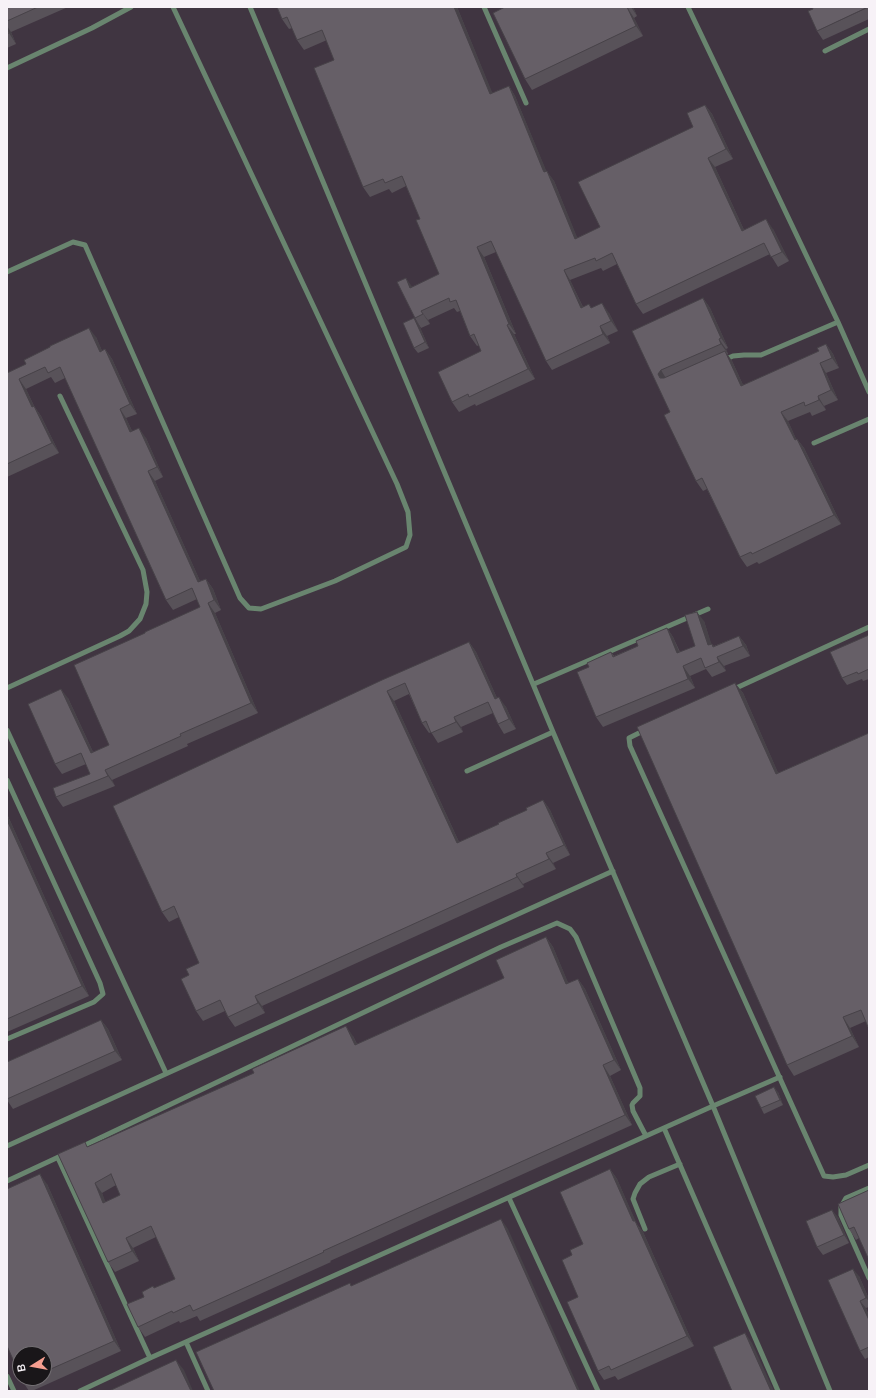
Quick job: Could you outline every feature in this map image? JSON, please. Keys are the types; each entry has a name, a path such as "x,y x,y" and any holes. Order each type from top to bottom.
{"lane":[{"path":"7,68 92,28 131,7"},
{"path":"7,272 73,242 85,245 240,598 249,608 260,609 335,581 406,547 410,535 408,512 397,484 173,7"},
{"path":"250,7 553,732 713,1106 830,1391"},
{"path":"484,7 526,103"},
{"path":"688,7 838,322 869,392"},
{"path":"825,50 869,29"},
{"path":"719,362 733,356 761,355 838,322"},
{"path":"7,688 125,633 140,619 146,604 147,592 143,570 60,396"},
{"path":"814,443 869,419"},
{"path":"534,684 708,608"},
{"path":"729,692 869,627"},
{"path":"651,727 629,738 630,746 824,1176 833,1177 846,1175 869,1165"},
{"path":"7,730 166,1073"},
{"path":"467,771 553,732"},
{"path":"7,780 100,983 102,994 94,1002 7,1039"},
{"path":"7,1146 613,871"},
{"path":"7,1181 487,954 557,923 570,929 576,937 640,1088 640,1096 632,1105 633,1111 646,1136"},
{"path":"80,1391 150,1358 780,1077"},
{"path":"664,1128 778,1391"},
{"path":"58,1158 150,1358"},
{"path":"645,1229 634,1199 635,1193 640,1184 649,1177 680,1164"},
{"path":"869,1188 846,1198 841,1207 841,1215 869,1278"},
{"path":"509,1198 598,1391"},
{"path":"186,1342 208,1391"},
{"path":"7,1376 14,1391"}],"shaded area":[{"path":"7,7 869,7 869,1391 7,1391"}],"building":[{"path":"7,7 38,7 7,21"},
{"path":"277,7 454,7 490,94 509,86 543,170 544,172 547,171 575,239 600,227 578,182 693,127 687,113 705,105 726,149 708,158 742,231 766,219 782,252 771,257 764,243 636,304 612,253 596,261 595,258 564,270 581,308 589,304 591,308 602,303 611,321 600,326 603,334 546,361 491,241 477,247 509,324 507,325 528,369 469,397 468,394 452,402 438,372 481,351 474,334 470,336 456,300 450,302 449,298 421,311 423,314 415,318 397,282 406,278 410,288 439,274 416,220 420,219 402,176 385,183 383,179 363,187 314,68 334,60 322,30 297,40 287,17 282,19"},
{"path":"505,7 627,7 636,26 525,79 493,13"},
{"path":"812,7 868,7 817,31 808,11 813,9"},
{"path":"703,298 721,338 719,339 721,344 661,370 658,374 660,378 664,378 725,351 741,386 819,351 817,348 826,344 832,358 820,363 831,390 818,396 819,400 805,406 804,402 781,412 795,440 797,439 834,515 752,554 751,552 740,557 702,478 696,481 664,415 670,412 632,331"},
{"path":"414,318 425,342 414,348 403,323"},
{"path":"89,328 100,352 105,349 130,404 120,409 130,432 139,428 157,467 148,471 198,582 206,579 214,600 208,603 251,703 180,734 181,736 105,770 108,776 56,797 53,788 90,774 81,753 55,764 28,704 61,689 91,753 109,745 74,665 200,607 192,588 166,600 60,367 48,373 45,367 19,379 32,407 34,406 52,443 7,464 7,373 26,364 24,360"},
{"path":"697,612 708,645 712,644 713,647 739,636 743,646 717,657 719,662 705,668 701,658 683,666 688,679 596,717 577,672 589,667 587,663 611,652 613,657 638,646 636,641 667,628 677,653 695,646 685,615"},
{"path":"869,635 869,669 858,674 857,672 842,678 830,652"},
{"path":"469,642 495,699 499,697 509,719 498,724 488,702 454,717 456,722 431,733 426,721 422,723 405,683 387,691 457,843 527,810 526,808 543,800 564,845 546,853 549,859 516,874 517,877 255,996 258,1003 228,1017 220,1000 196,1011 181,979 189,975 186,969 199,963 174,906 162,912 113,806 382,680"},
{"path":"735,683 776,774 869,733 869,1027 861,1010 843,1017 852,1036 787,1065 637,727"},
{"path":"7,820 82,986 7,1019"},
{"path":"546,937 566,984 578,979 614,1060 603,1065 625,1115 193,1311 190,1305 173,1313 172,1311 138,1327 127,1304 144,1297 142,1292 153,1286 154,1288 175,1279 151,1226 126,1238 132,1251 108,1262 58,1154 85,1142 87,1147 254,1073 252,1069 346,1026 355,1045 504,978 496,960","holes":["111,1174 120,1195 103,1203 95,1183"]},
{"path":"101,1020 115,1051 7,1099 7,1062"},
{"path":"774,1087 780,1100 761,1108 755,1096"},
{"path":"610,1169 687,1336 611,1370 609,1366 598,1371 567,1302 578,1297 562,1260 572,1255 570,1250 583,1244 560,1192"},
{"path":"40,1174 114,1341 52,1368 52,1346 12,1346 12,1357 7,1346 7,1189"},
{"path":"869,1190 869,1260 854,1227 849,1229 838,1204"},
{"path":"832,1210 844,1235 817,1247 806,1221"},
{"path":"501,1219 578,1391 214,1391 196,1352 350,1283 351,1286"},
{"path":"853,1269 866,1298 860,1301 869,1320 869,1347 860,1351 828,1280"},
{"path":"745,1333 771,1391 732,1391 713,1347"},
{"path":"176,1360 191,1391 109,1391"}]}
